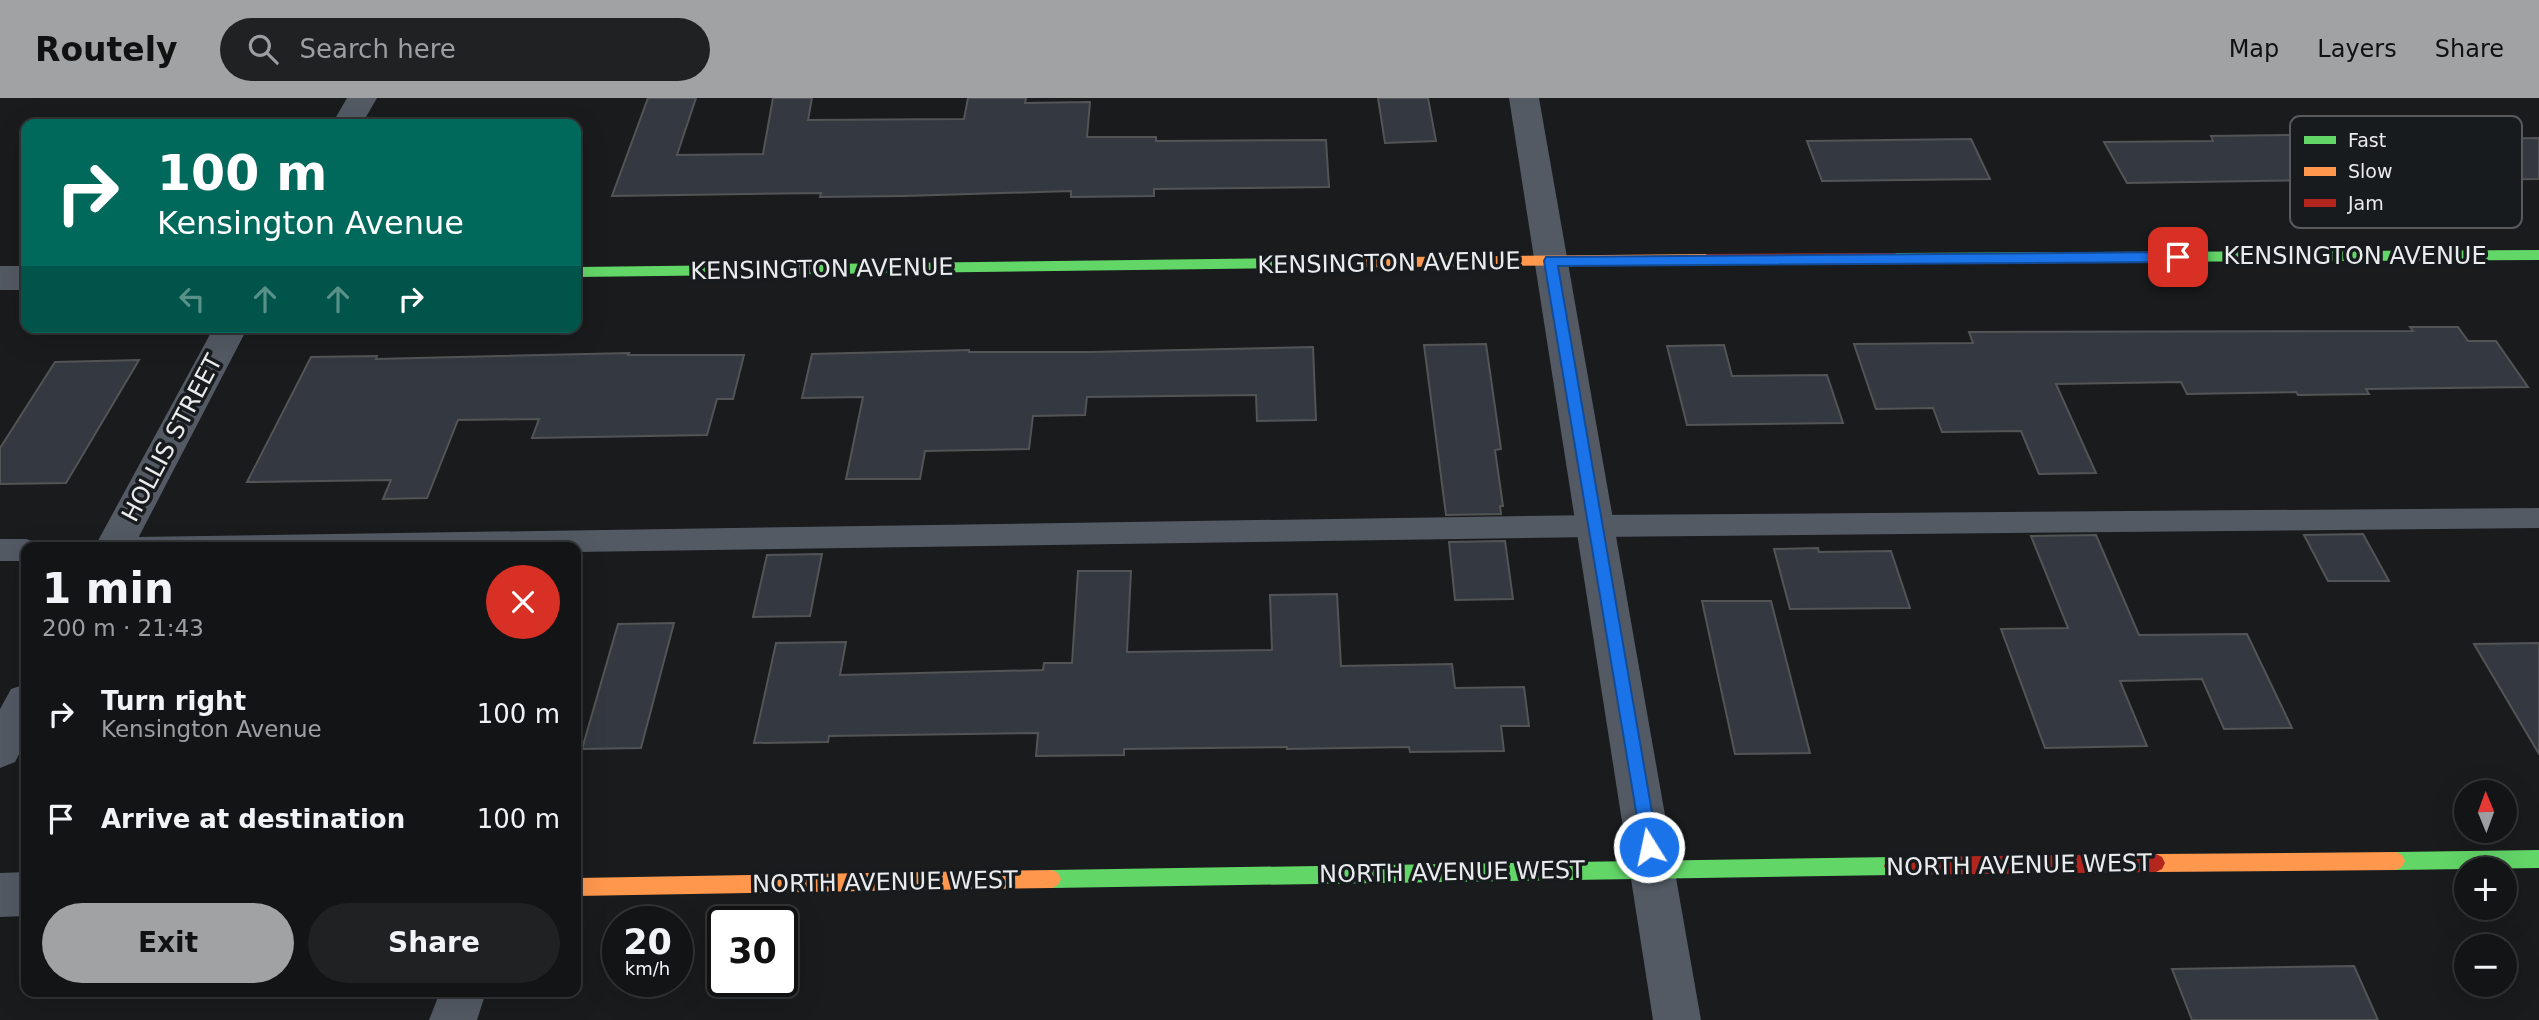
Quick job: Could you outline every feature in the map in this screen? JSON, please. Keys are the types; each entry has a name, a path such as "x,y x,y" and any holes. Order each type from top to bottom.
{"street":[{"path":"349,119 362,98"},
{"path":"1524,98 1677,1020"},
{"name":"KENSINGTON AVENUE","path":"581,272 1551,261 2539,255"},
{"path":"0,278 21,278"},
{"name":"HOLLIS STREET","path":"116,542 228,333"},
{"path":"0,749 21,711"},
{"name":"NORTH AVENUE WEST","path":"581,887 1653,869 2539,859"},
{"path":"0,895 21,894"},
{"path":"453,1020 461,997"}],"lane":[{"path":"534,542 1595,526 2539,519"},
{"path":"0,550 21,550"}],"building":[{"path":"648,98 696,98 677,155 763,154 773,98 812,98 808,120 964,119 968,98 1026,98 1025,103 1090,102 1087,137 1156,137 1156,141 1326,140 1329,187 1154,189 1154,196 1071,197 1071,191 820,197 821,193 612,196"},
{"path":"1378,98 1428,98 1436,141 1385,143"},
{"path":"2290,135 2290,180 2127,183 2104,142 2213,141 2211,136"},
{"path":"2522,138 2539,138 2539,179 2522,179"},
{"path":"1971,139 1990,179 1822,181 1807,141"},
{"path":"2410,327 2458,327 2468,341 2496,341 2528,387 2366,389 2369,394 2298,395 2296,392 2187,394 2181,382 2056,384 2096,473 2039,474 2021,431 1942,432 1933,408 1876,409 1854,344 1973,343 1969,332 2413,331"},
{"path":"1486,344 1501,449 1495,450 1503,506 1500,506 1501,514 1446,515 1424,345"},
{"path":"1724,345 1732,376 1827,375 1843,423 1687,425 1667,346"},
{"path":"1313,347 1316,420 1257,421 1256,395 1087,397 1085,415 1033,416 1029,449 925,451 920,479 846,479 863,397 802,398 812,354"},
{"path":"629,353 628,355 744,355 733,399 717,399 707,435 532,438 539,419 458,420 427,498 383,499 391,480 247,482 311,357 377,356 376,359"},
{"path":"139,360 66,483 0,484 0,448 55,362"},
{"path":"2363,534 2389,581 2328,581 2304,535"},
{"path":"2096,535 2139,635 2247,634 2292,728 2224,729 2202,679 2120,681 2147,746 2045,748 2001,629 2068,628 2031,536"},
{"path":"1505,541 1513,599 1455,600 1449,542"},
{"path":"1818,548 1819,552 1891,551 1910,608 1790,609 1774,549"},
{"path":"822,554 810,616 753,617 767,555"},
{"path":"1078,571 1131,571 1127,652 1272,650 1270,595 1337,594 1341,666 1452,664 1455,688 1524,687 1529,726 1501,726 1504,751 1410,752 1409,747 1287,747 1124,749 1124,755 1036,756 1038,733 829,736 828,742 754,743 776,643 846,642 840,675 1043,670 1044,663 1072,663"},
{"path":"1702,601 1771,601 1810,753 1735,754"},
{"path":"674,623 641,748 582,749 618,624"},
{"path":"2539,643 2539,754 2474,644"},
{"path":"2354,966 2378,1020 2192,1020 2172,969"}],"traffic: fast":[{"path":"1895,258 2539,255"},
{"path":"581,272 1300,263"},
{"path":"2396,861 2539,859"},
{"path":"1052,879 1893,866"}],"traffic: slow":[{"path":"1300,263 1707,259"},
{"path":"2156,863 2396,861"},
{"path":"581,887 1052,879"}],"traffic: jam":[{"path":"1707,259 1895,258"},
{"path":"1893,866 2156,863"}],"route":[{"path":"1649,847 1551,261 2178,257"}]}
